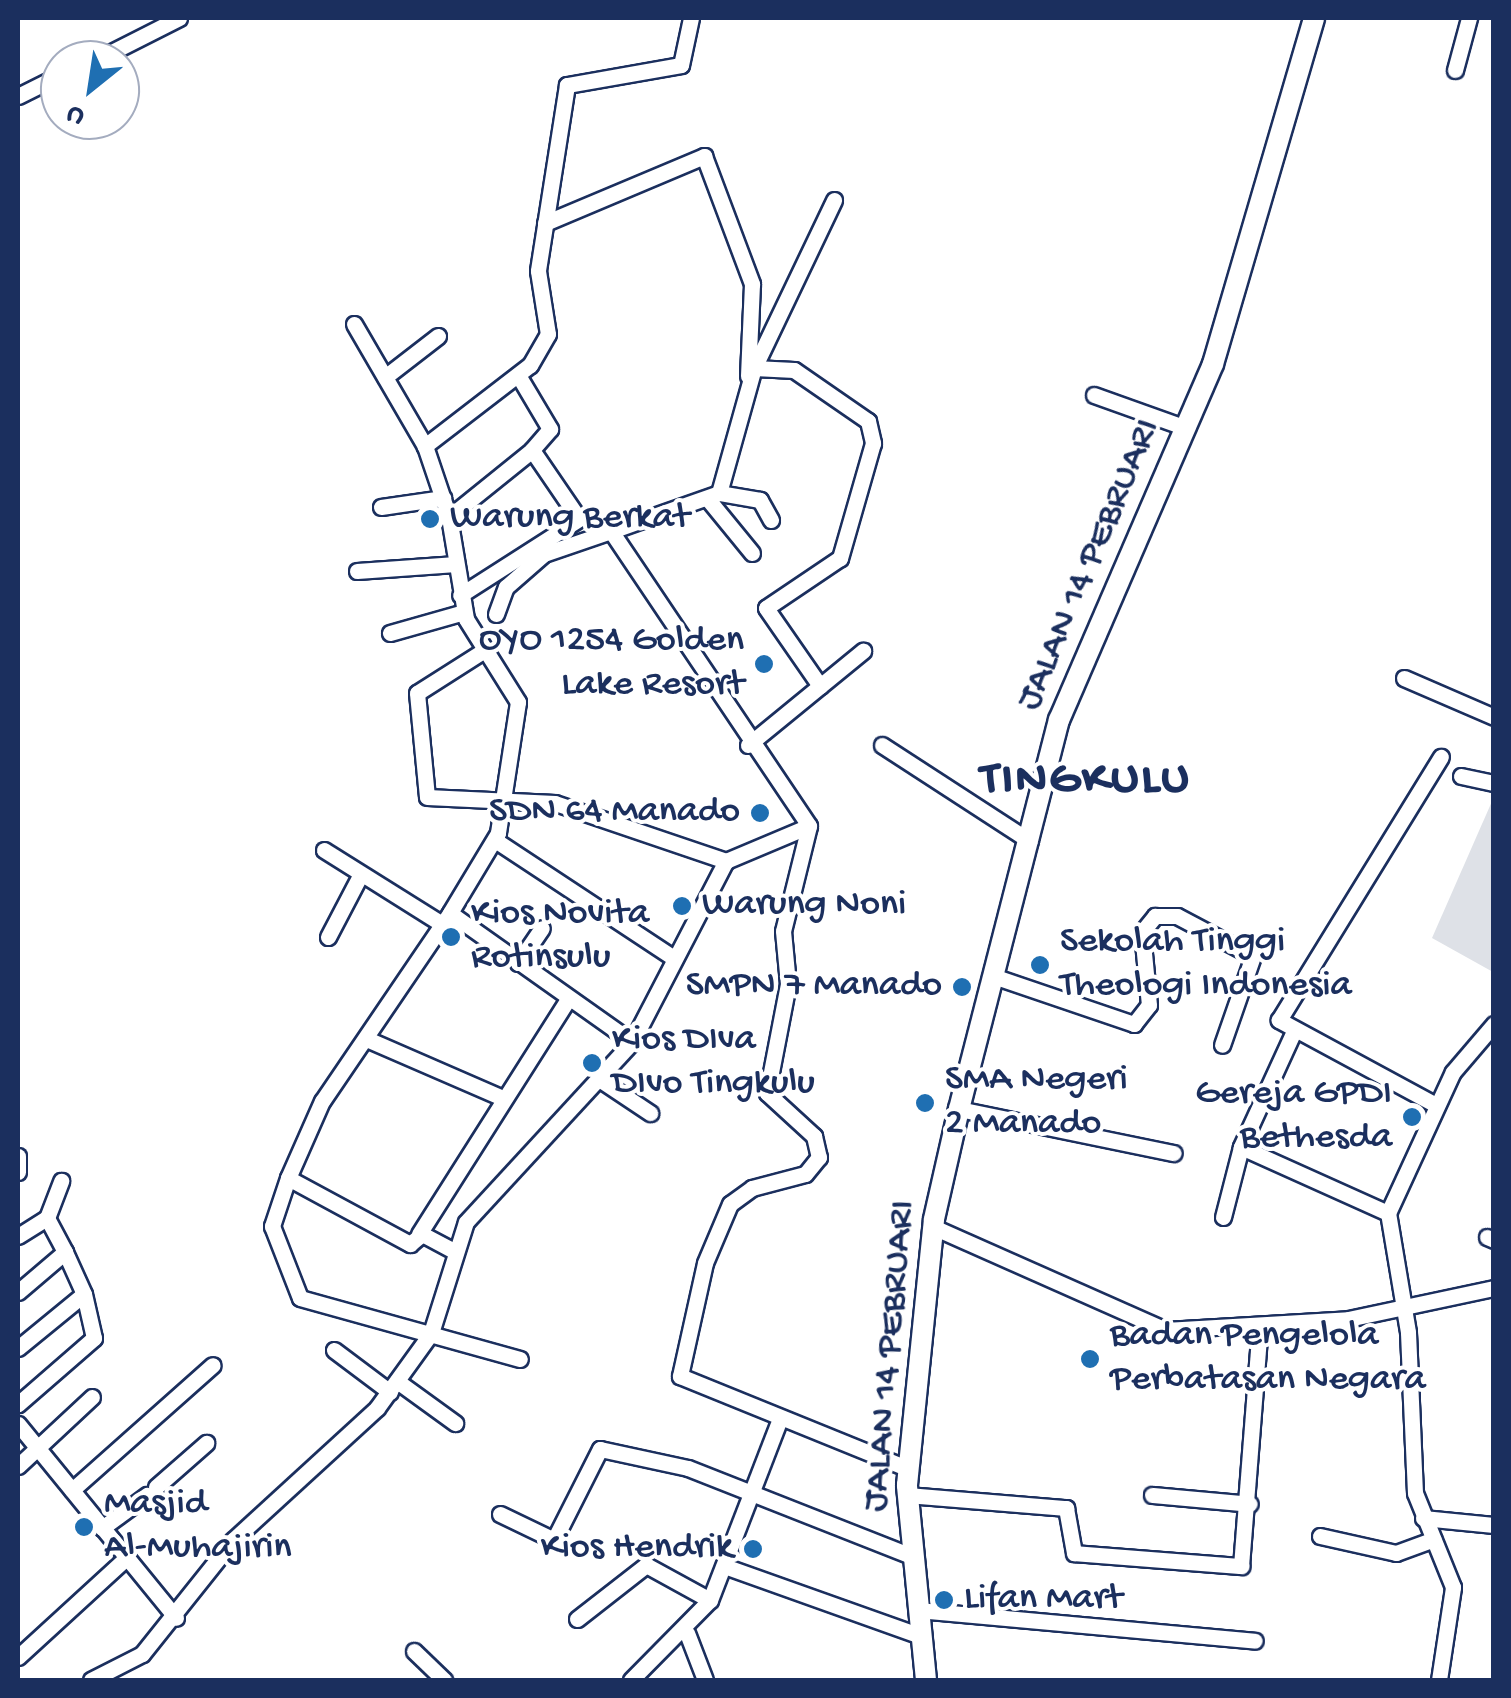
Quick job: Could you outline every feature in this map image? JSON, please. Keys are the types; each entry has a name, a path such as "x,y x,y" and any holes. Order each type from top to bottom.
{"main road":[{"name":"JALAN 14 PEBRUARI","path":"923,1679 922,1636 911,1556 908,1469 933,1227 959,1109 1059,720 1186,428 1231,309 1314,18"}],"street":[{"path":"136,40 180,18"},
{"path":"425,446 518,375 549,330 538,271 567,85 682,65 692,18"},
{"path":"1455,70 1469,18"},
{"path":"544,224 704,156 752,284 751,372"},
{"path":"713,495 751,372 834,200"},
{"path":"354,324 425,446 449,517 464,612 483,651 517,695 506,799 495,840 369,1040 322,1101 288,1178 274,1244 300,1298 520,1359"},
{"path":"385,377 438,336"},
{"path":"751,372 786,367 818,383 862,414 873,436 837,562 766,608 820,686"},
{"path":"449,517 532,450 550,429 518,375"},
{"path":"1094,395 1186,428"},
{"path":"460,594 578,520 532,450"},
{"path":"713,495 752,554"},
{"path":"496,614 506,587 544,554 713,495 760,500 771,520"},
{"path":"381,508 444,498"},
{"path":"611,531 748,745 809,826"},
{"path":"357,571 456,564"},
{"path":"390,633 464,612"},
{"path":"483,651 417,693 425,795 506,799 577,811 726,861"},
{"path":"748,745 863,651"},
{"path":"1404,678 1494,717"},
{"path":"882,745 1030,842"},
{"path":"1436,1105 1294,1031 1279,1018 1441,757"},
{"path":"1461,776 1494,783"},
{"path":"90,1680 129,1666 176,1618 233,1540 394,1386 431,1334 454,1251 490,1194 602,1081 632,1042 671,956 726,861 809,826"},
{"path":"809,826 782,931 788,984 768,1093 814,1136 819,1157 805,1174 752,1188 730,1204 704,1264 680,1373 691,1387 908,1469"},
{"path":"495,840 671,956"},
{"path":"324,850 511,958 632,1042"},
{"path":"328,938 361,874"},
{"path":"994,976 1134,1024 1148,1005 1145,925 1178,916 1253,956 1222,1045"},
{"path":"511,958 542,928"},
{"path":"288,1178 410,1244 498,1096 568,999"},
{"path":"1439,1680 1454,1586 1423,1518 1410,1454 1406,1310 1388,1213 1436,1105 1494,1024"},
{"path":"1223,1216 1241,1147 1294,1031"},
{"path":"369,1040 498,1096"},
{"path":"602,1081 650,1113"},
{"path":"959,1109 1174,1154"},
{"path":"1241,1147 1388,1213"},
{"path":"18,1156 18,1172"},
{"path":"18,1236 47,1218 62,1181"},
{"path":"18,1404 94,1338 84,1294 47,1218"},
{"path":"933,1227 1149,1327 1260,1328 1406,1310 1494,1288"},
{"path":"419,1234 454,1251"},
{"path":"18,1292 64,1252"},
{"path":"18,1348 84,1294"},
{"path":"907,1495 1066,1508 1074,1553 1228,1568 1246,1561 1260,1328"},
{"path":"334,1350 454,1423"},
{"path":"72,1490 213,1365"},
{"path":"18,1466 36,1445 92,1397"},
{"path":"631,1680 687,1633 710,1600 756,1494 778,1421"},
{"path":"18,1424 124,1560 176,1618"},
{"path":"105,1533 206,1443"},
{"path":"500,1514 554,1540 596,1449 654,1458 911,1556"},
{"path":"1152,1495 1250,1504"},
{"path":"1423,1518 1494,1525"},
{"path":"1320,1536 1396,1553 1434,1539"},
{"path":"18,1657 124,1560"},
{"path":"578,1619 646,1565 710,1600"},
{"path":"727,1568 922,1636"},
{"path":"917,1610 1255,1641"},
{"path":"687,1633 705,1680"},
{"path":"414,1651 444,1680"}],"shaded area":[{"path":"1493,799 1494,972 1432,938"}],"place":[{"name":"Warung Berkat","path":"430,519"},
{"name":"OYO 1254 Golden Lake Resort","path":"764,664"},
{"name":"SDN 64 Manado","path":"760,813"},
{"name":"Warung Noni","path":"682,906"},
{"name":"Kios Novita Rotinsulu","path":"451,937"},
{"name":"Sekolah Tinggi Theologi Indonesia","path":"1040,965"},
{"name":"SMPN 7 Manado","path":"962,987"},
{"name":"Kios DIva DIvo Tingkulu","path":"592,1063"},
{"name":"SMA Negeri 2 Manado","path":"925,1103"},
{"name":"Gereja GPDI Bethesda","path":"1412,1117"},
{"name":"Badan Pengelola Perbatasan Negara","path":"1090,1359"},
{"name":"Masjid Al-Muhajirin","path":"84,1527"},
{"name":"Kios Hendrik","path":"753,1549"},
{"name":"Lifan Mart","path":"944,1600"}],"district":[{"name":"TINGKULU","path":"1086,782"}]}
